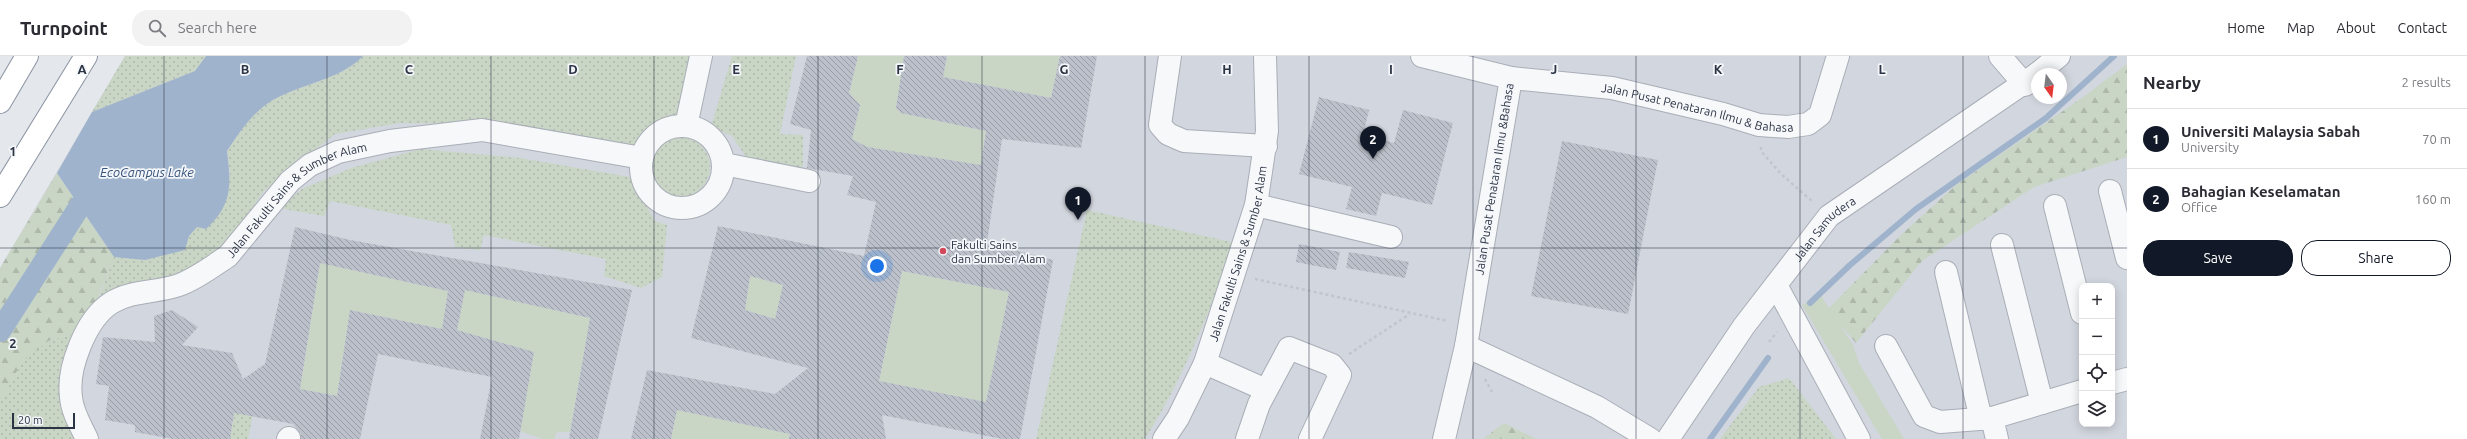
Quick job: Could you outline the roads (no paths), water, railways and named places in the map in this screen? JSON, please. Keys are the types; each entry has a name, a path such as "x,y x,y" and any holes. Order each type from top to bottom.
{"highway":[{"path":"0,102 27,56"},
{"path":"0,196 86,56"}],"street":[{"path":"686,126 701,56"},
{"path":"1170,56 1160,125 1168,134 1184,141 1266,146"},
{"name":"Jalan Fakulti Sains & Sumber Alam","path":"1164,439 1178,418 1205,363 1235,274 1256,205 1266,146 1265,56"},
{"name":"Jalan Pusat Penataran Ilmu & Bahasa","path":"1511,78 1612,88 1723,114 1759,125 1788,127 1808,124 1820,115 1838,56"},
{"path":"2000,56 2031,77"},
{"name":"Jalan Samudera","path":"2045,68 2059,56"},
{"name":"Jalan Pusat Penataran Ilmu &Bahasa","path":"1429,57 1511,78 1468,336"},
{"name":"Jalan Samudera","path":"1668,439 1744,326 1829,216 1904,163 2031,79"},
{"path":"674,126 686,126 700,130 712,138 721,150 724,164 723,177 717,189 709,199 698,205 679,208 660,202 651,194 642,177 642,158 646,147 658,134 674,126"},
{"name":"Jalan Fakulti Sains & Sumber Alam","path":"87,439 77,418 71,397 71,379 86,332 94,319 112,303 135,293 179,285 228,256 290,181 310,166 338,152 368,146 482,130 642,158"},
{"path":"724,164 809,181"},
{"path":"2110,191 2127,258"},
{"path":"1256,205 1391,237"},
{"path":"2055,206 2079,301"},
{"path":"2002,245 2042,403"},
{"path":"1946,272 1987,418 1997,439"},
{"path":"1776,285 1859,439"},
{"path":"1444,439 1468,336 1597,406 1650,439"},
{"path":"1886,346 1924,416 1940,422 1987,418 2079,392"},
{"path":"1247,439 1252,420 1266,390 1289,348 1332,365 1340,375 1310,439"},
{"path":"1205,363 1266,390"},
{"path":"2115,382 2127,379"}],"water":[{"name":"EcoCampus Lake","path":"206,56 363,56 342,71 290,92 267,104 250,120 227,151 229,184 226,202 215,220 206,229 197,227 189,236 185,250 145,260 114,257 57,173 92,112 195,71"}],"waterway":[{"path":"1810,303 1850,265 1916,209 2046,118 2114,56"},
{"path":"0,331 80,206"},
{"path":"1710,439 1768,358"}],"place":[{"name":"Bahagian Keselamatan","path":"1373,159"},
{"name":"Universiti Malaysia Sabah","path":"1078,220"},
{"name":"Fakulti Sains dan Sumber Alam","path":"943,251"}]}
